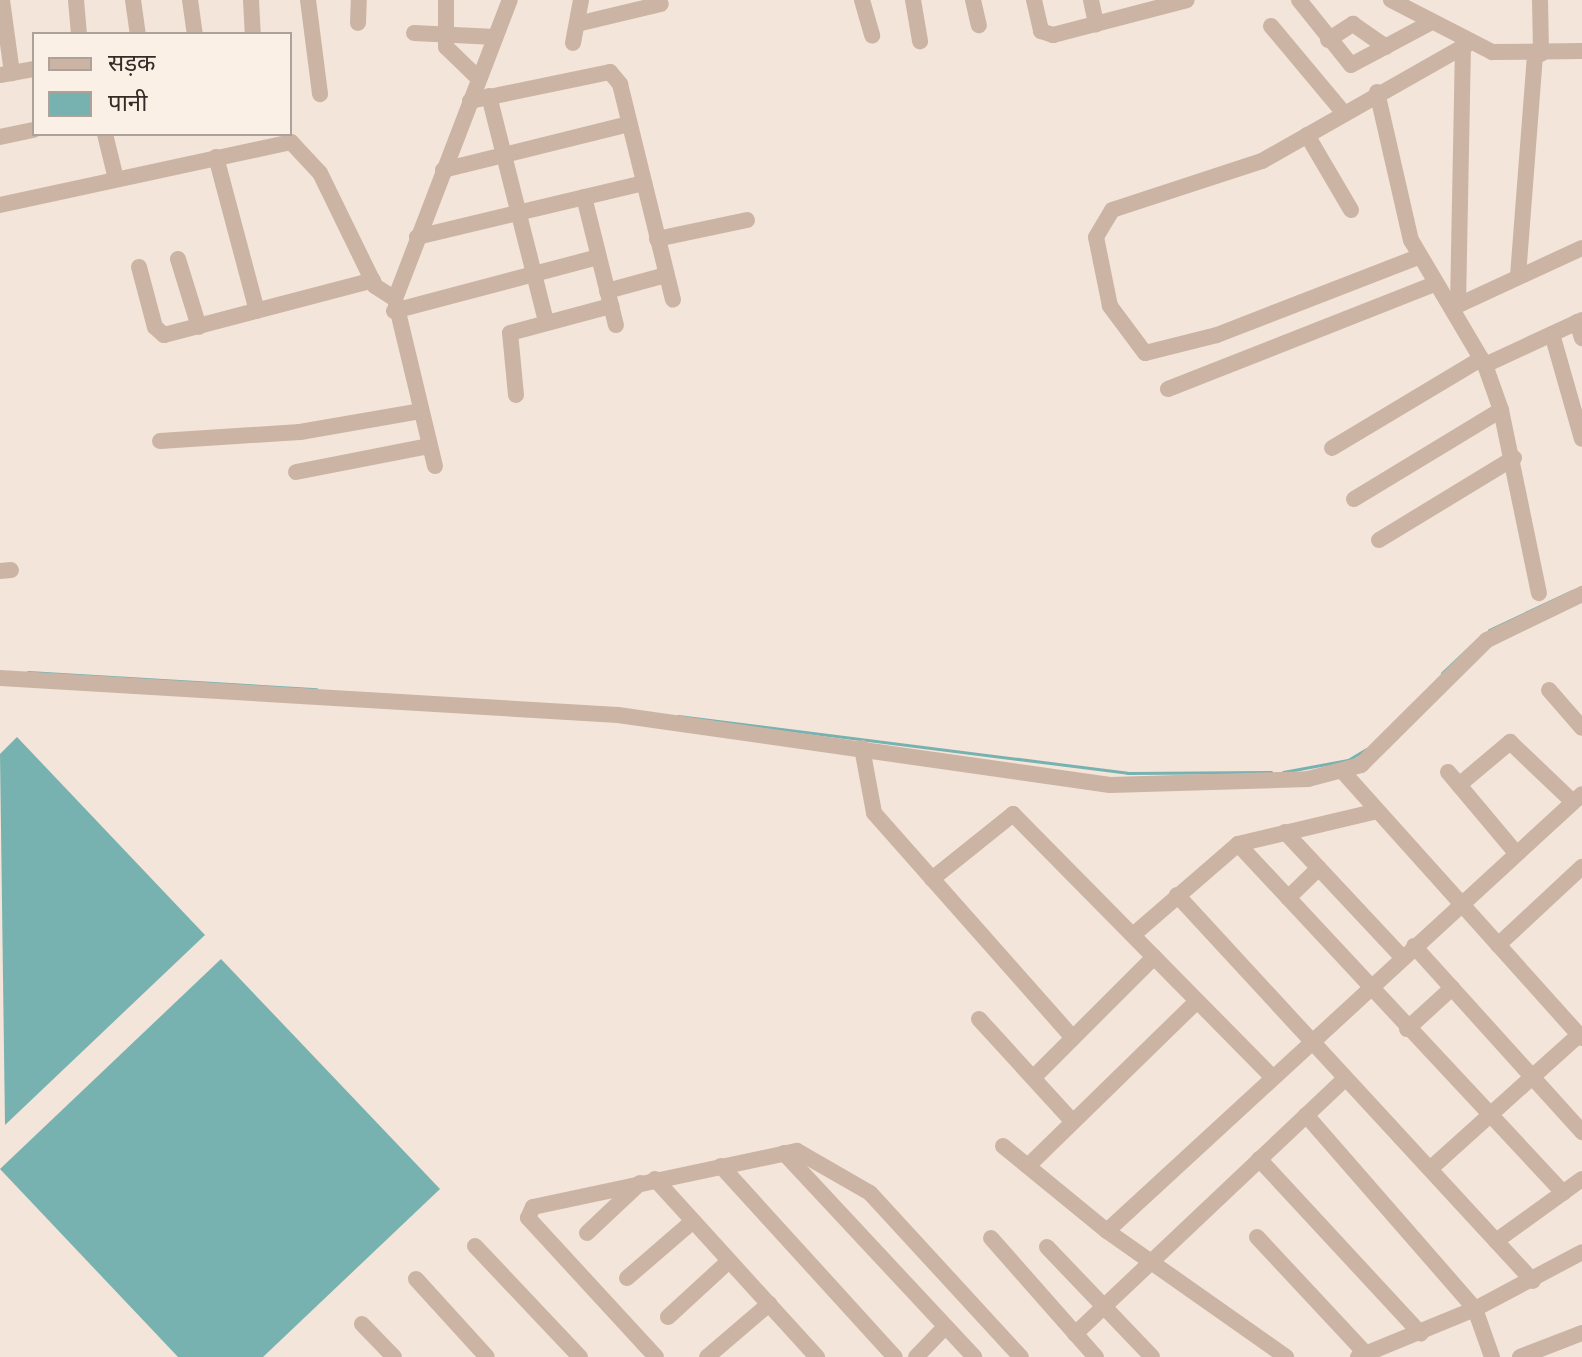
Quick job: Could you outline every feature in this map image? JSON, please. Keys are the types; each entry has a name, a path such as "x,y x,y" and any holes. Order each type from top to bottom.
{"street":[{"path":"2,0 6,74 32,69"},
{"path":"76,0 79,32"},
{"path":"133,0 138,32"},
{"path":"190,0 195,32"},
{"path":"251,0 253,32"},
{"path":"308,0 320,94"},
{"path":"358,23 359,0"},
{"path":"446,0 446,47 479,79"},
{"path":"394,305 417,237 510,0"},
{"path":"573,43 581,0"},
{"path":"862,0 872,36"},
{"path":"913,0 920,41"},
{"path":"973,0 979,25"},
{"path":"1034,0 1047,34 1185,1"},
{"path":"1091,0 1096,24"},
{"path":"1299,0 1351,65 1432,22"},
{"path":"1391,0 1467,44 1538,54 1582,51"},
{"path":"1518,276 1540,0"},
{"path":"577,24 661,4"},
{"path":"1328,40 1353,24 1386,47"},
{"path":"1271,26 1343,112"},
{"path":"414,33 495,37"},
{"path":"1418,257 1217,335 1159,353 1139,350 1105,293 1096,237 1100,219 1251,166 1377,92 1467,44"},
{"path":"1452,308 1467,44"},
{"path":"470,101 603,70 620,84 673,300"},
{"path":"1377,92 1418,257 1432,285 1452,308 1483,362 1501,410 1514,458 1539,593"},
{"path":"489,96 546,322"},
{"path":"443,170 629,124"},
{"path":"0,137 32,130"},
{"path":"1307,135 1351,210"},
{"path":"105,136 116,179"},
{"path":"0,205 216,157 260,139 291,142 304,150 373,280 394,305 435,466"},
{"path":"216,157 257,311"},
{"path":"417,237 643,183"},
{"path":"584,197 616,325"},
{"path":"657,239 747,220"},
{"path":"1452,308 1582,248"},
{"path":"394,305 598,257"},
{"path":"178,259 199,327"},
{"path":"139,267 158,333 199,327 373,280"},
{"path":"516,395 508,336 666,275"},
{"path":"1168,389 1432,285"},
{"path":"1332,448 1483,362 1552,334 1580,327"},
{"path":"1552,334 1582,439"},
{"path":"1354,499 1501,410"},
{"path":"160,441 313,430 420,411"},
{"path":"296,472 429,446"},
{"path":"1379,540 1514,458"},
{"path":"0,678 618,715 1110,785 1344,773 1379,752 1487,640 1582,594"},
{"path":"1549,690 1582,728"},
{"path":"1107,1231 1311,1038 1577,798 1510,742 1454,778 1516,853"},
{"path":"862,748 868,805 1073,1038"},
{"path":"1344,773 1373,812 1581,1036 1430,1169"},
{"path":"1133,935 1238,844 1373,812"},
{"path":"932,879 1013,814 1271,1076"},
{"path":"1285,832 1319,868 1452,988 1582,1132"},
{"path":"1238,844 1563,1193"},
{"path":"1498,945 1582,867"},
{"path":"1288,898 1319,868"},
{"path":"1177,895 1533,1281"},
{"path":"1034,1077 1154,957"},
{"path":"1407,1029 1452,988"},
{"path":"1028,1166 1197,1001"},
{"path":"979,1019 1073,1122"},
{"path":"1075,1334 1147,1261 1345,1079"},
{"path":"1306,1115 1475,1309 1492,1357"},
{"path":"1003,1146 1147,1261 1286,1357"},
{"path":"784,1153 974,1357"},
{"path":"656,1357 528,1218 544,1202 784,1153 807,1153 870,1193 1021,1357"},
{"path":"1259,1159 1421,1334"},
{"path":"721,1166 895,1357"},
{"path":"1496,1241 1582,1179"},
{"path":"648,1181 693,1221 769,1304 809,1354"},
{"path":"587,1233 648,1181"},
{"path":"627,1278 693,1221"},
{"path":"1257,1237 1362,1356 1475,1309 1533,1281 1582,1252"},
{"path":"991,1238 1096,1357"},
{"path":"475,1246 574,1355"},
{"path":"1047,1247 1152,1357"},
{"path":"668,1317 729,1261"},
{"path":"416,1279 487,1357"},
{"path":"707,1357 769,1304"},
{"path":"362,1324 394,1357"},
{"path":"916,1357 945,1327"},
{"path":"1520,1357 1555,1351 1582,1333"}],"water":[{"path":"17,737 205,935 5,1125 0,754"},
{"path":"221,959 440,1189 263,1357 178,1357 0,1169"}],"waterway":[{"path":"1489,630 1572,591"},
{"path":"1442,673 1477,640"},
{"path":"28,672 316,689"},
{"path":"678,716 1127,773 1271,772"},
{"path":"1283,772 1348,760 1366,749"}]}
